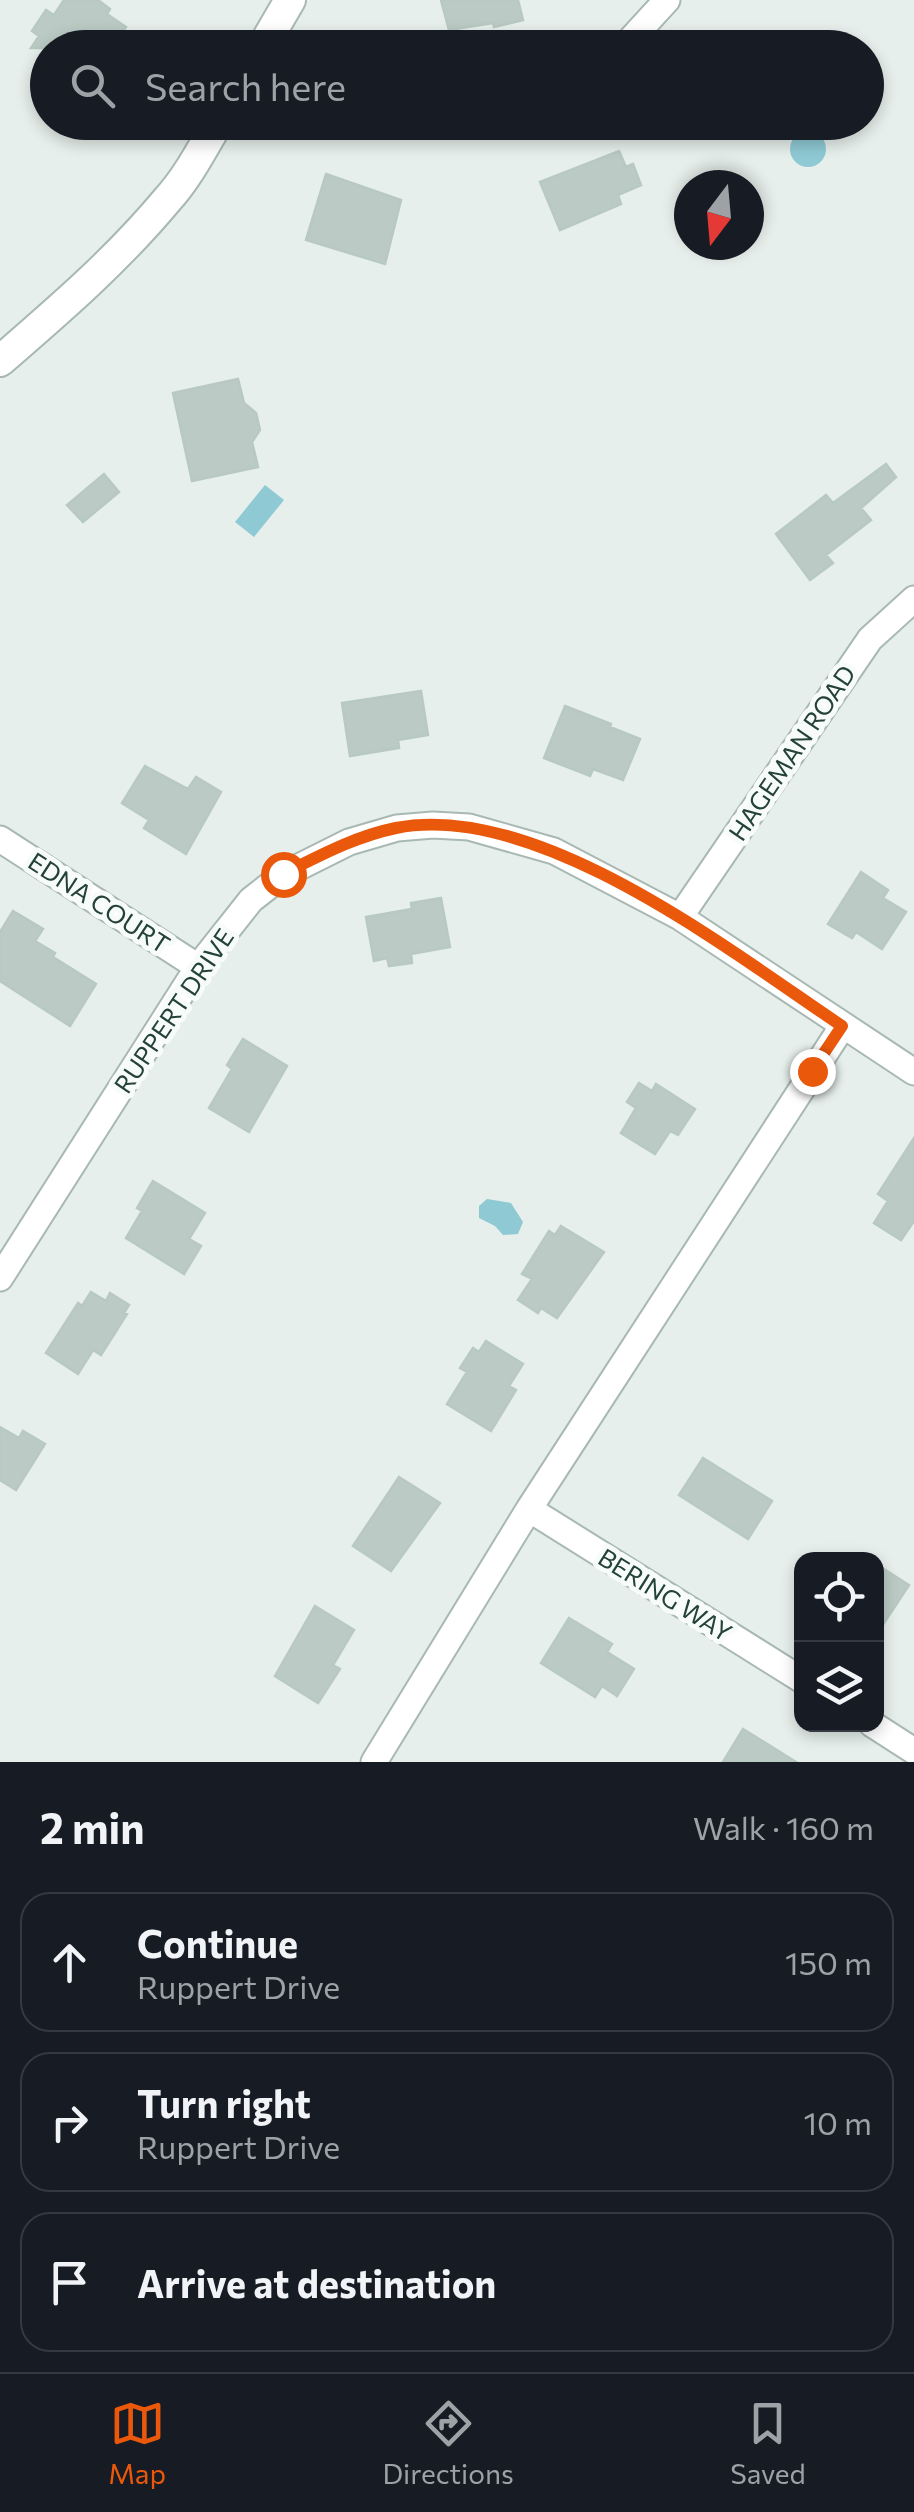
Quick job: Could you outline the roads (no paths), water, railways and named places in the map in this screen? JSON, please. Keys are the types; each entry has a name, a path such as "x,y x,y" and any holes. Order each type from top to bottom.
{"street":[{"path":"276,30 290,0"},
{"path":"639,30 667,0"},
{"path":"0,361 81,291 167,201 208,140"},
{"name":"HAGEMAN ROAD","path":"680,917 870,639 914,599"},
{"name":"RUPPERT DRIVE","path":"0,1278 198,967 251,900 283,874 349,842 397,828 469,827 554,851 680,917 914,1072"},
{"name":"EDNA COURT","path":"0,839 198,967"},
{"path":"374,1762 529,1510 842,1026"},
{"name":"BERING WAY","path":"529,1510 794,1675"},
{"path":"884,1732 914,1751"}],"water":[{"path":"792,140 825,142 825,156 815,166 801,166 791,156"},
{"path":"265,485 284,500 254,537 235,522"},
{"path":"487,1199 511,1203 523,1222 518,1234 503,1235 479,1218 479,1206"}]}
